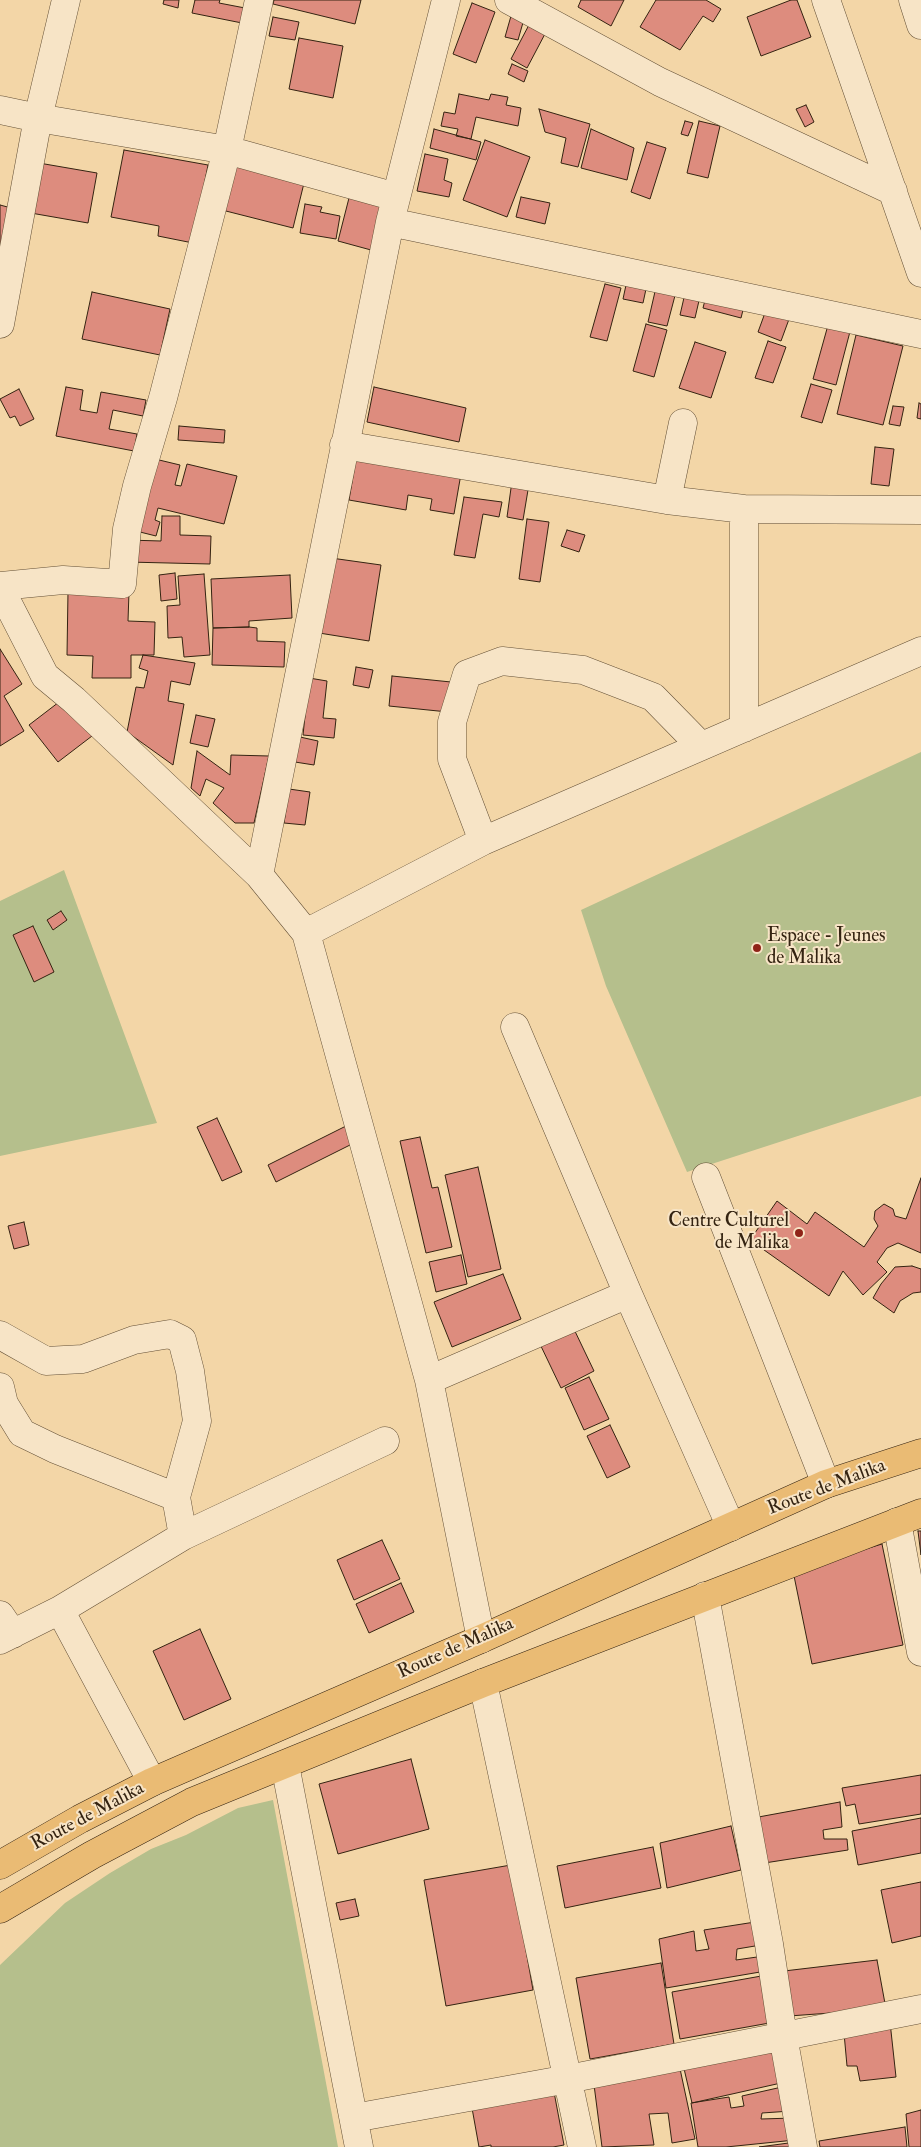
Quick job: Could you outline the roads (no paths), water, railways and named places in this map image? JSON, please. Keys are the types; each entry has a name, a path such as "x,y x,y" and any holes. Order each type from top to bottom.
{"main road":[{"name":"Route de Malika","path":"0,1865 80,1819 152,1782 480,1639 826,1484 921,1453"},
{"name":"Route de Malika","path":"0,1908 92,1855 192,1802 483,1683 909,1518"}],"street":[{"path":"0,324 38,118 66,0"},
{"path":"259,0 227,150 163,398 136,486 127,529 122,584 62,580 0,587 46,676 260,875 306,934 429,1380 480,1639"},
{"path":"260,875 344,445 393,210 446,0"},
{"path":"509,0 660,82 893,191"},
{"path":"826,0 921,273"},
{"path":"913,0 921,25"},
{"path":"0,110 227,150 393,210 921,334"},
{"path":"667,500 683,423"},
{"path":"344,445 667,500 744,509 921,510"},
{"path":"744,509 744,728"},
{"path":"306,934 483,841 921,651"},
{"path":"483,841 452,759 452,722 468,674 502,661 582,670 653,697 701,746"},
{"path":"515,1027 628,1294 730,1527"},
{"path":"706,1177 826,1484"},
{"path":"429,1380 628,1294"},
{"path":"3,1345 46,1361 83,1359 134,1340 170,1334 182,1340 190,1371 196,1420 176,1497 183,1536"},
{"path":"0,1387 4,1404 22,1433 55,1449 176,1497"},
{"path":"4,1630 60,1610 183,1536 385,1442"},
{"path":"909,1518 921,1652"},
{"path":"704,1596 769,1944 783,2036 804,2147"},
{"path":"60,1610 152,1782"},
{"path":"483,1683 582,2147"},
{"path":"285,1765 359,2147"},
{"path":"354,2118 568,2079 921,2009"}],"place":[{"name":"Espace - Jeunes de Malika","path":"757,948"},
{"name":"Centre Culturel de Malika","path":"799,1233"}]}
